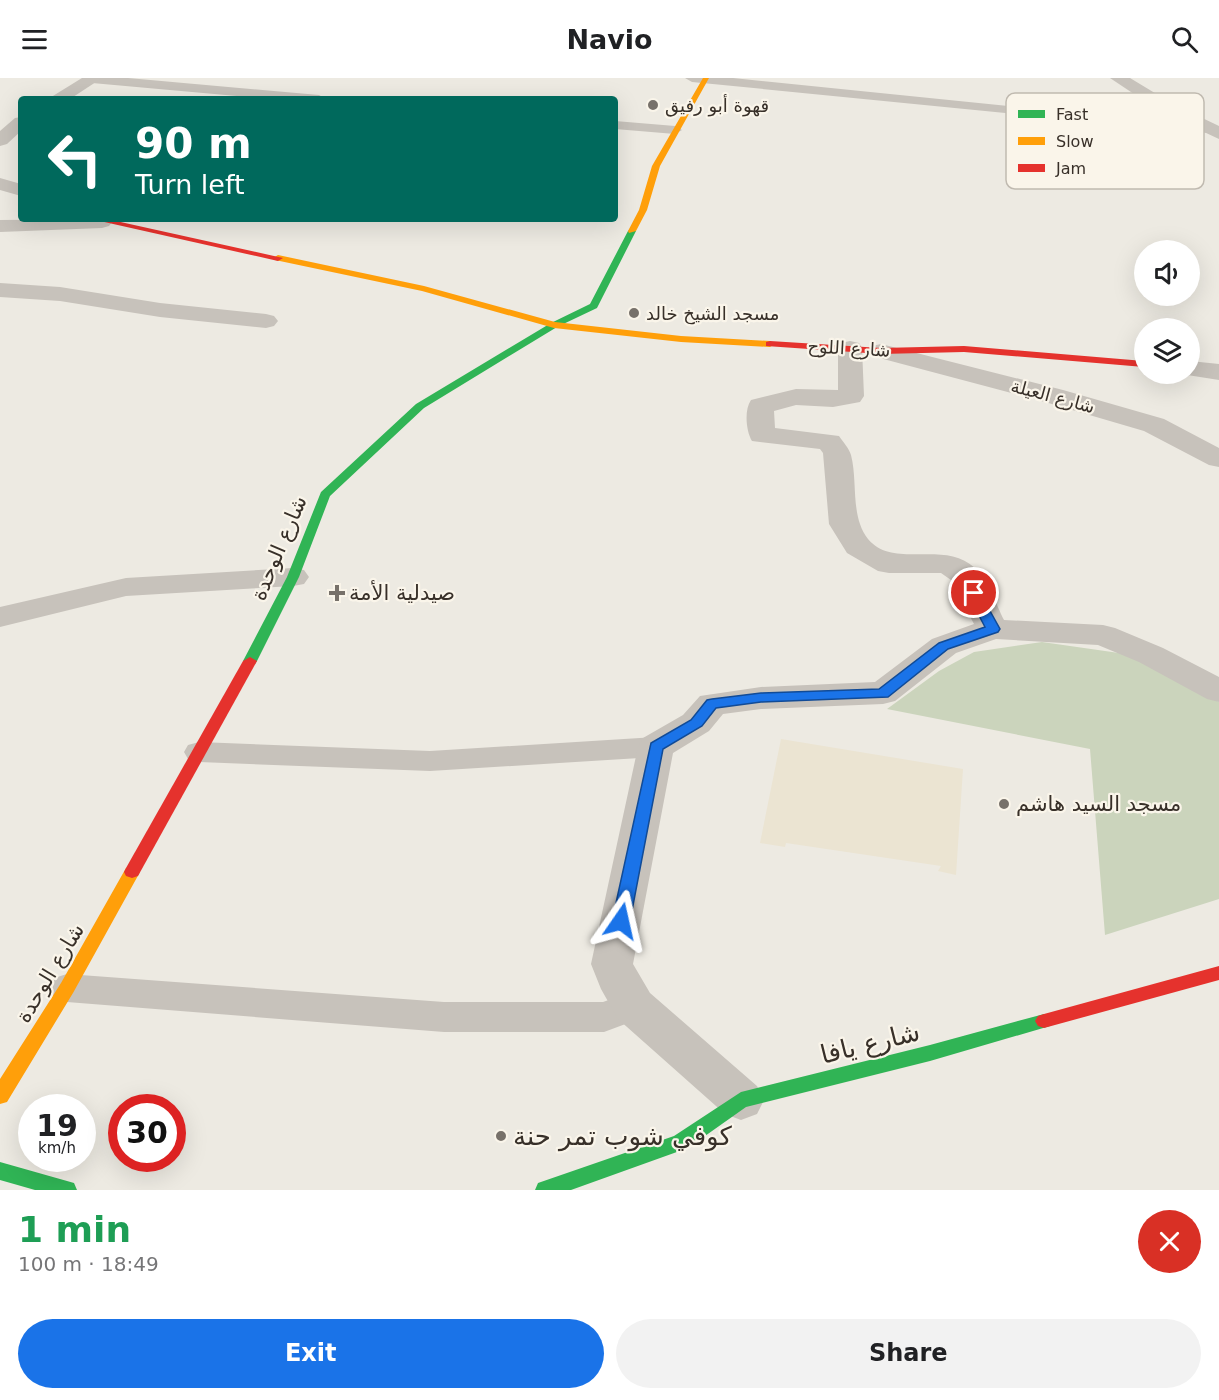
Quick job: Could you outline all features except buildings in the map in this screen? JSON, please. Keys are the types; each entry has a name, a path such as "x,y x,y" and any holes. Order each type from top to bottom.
{"main road":[{"name":"شارع الوحدة","path":"0,1096 68,988 199,752 293,577 325,495 420,406 554,325 594,306 643,210 656,166 701,78"},
{"name":"شارع اللوح","path":"103,222 424,289 554,325 681,339 881,351 964,349 1134,363"},
{"name":"شارع يافا","path":"544,1190 681,1142 741,1100 930,1053 1219,973"},
{"path":"0,1171 66,1190"}],"street":[{"path":"62,96 93,78"},
{"path":"1118,78 1142,93"},
{"path":"0,140 18,125"},
{"path":"0,184 18,189"},
{"path":"0,226 78,222"},
{"path":"0,290 60,294 160,310 266,321"},
{"path":"850,348 851,396 833,399 796,397 760,406 762,435 829,442 837,453 844,524 858,547 889,564 931,562 950,565 964,575 993,629"},
{"name":"شارع العيلة","path":"881,351 1154,424 1219,459"},
{"path":"1200,370 1219,372"},
{"path":"0,617 126,587 293,577"},
{"path":"741,1100 634,1006 623,989 612,964 656,747 696,723 712,704 761,698 883,693 944,646 993,629 1103,635 1151,655 1219,691"}],"lane":[{"path":"93,78 288,96 305,84"},
{"path":"701,78 1006,110"},
{"path":"618,125 675,130"},
{"path":"199,752 429,761 656,747"},
{"path":"68,988 444,1017 604,1017 634,1006"}],"green space":[{"path":"1042,642 1126,654 1219,702 1219,899 1105,935 1090,749 887,709 939,671 974,652"}],"shaded area":[{"path":"781,739 963,769 956,875 938,871 941,866 786,843 785,847 760,843"}],"traffic: fast":[{"path":"250,661 293,577 325,495 420,406 554,325 594,306 632,231"},
{"path":"545,1190 681,1142 741,1100 930,1053 1044,1021"},
{"path":"0,1171 67,1190"}],"traffic: slow":[{"path":"632,231 643,210 656,166 706,78"},
{"path":"278,258 424,289 554,325 681,339 770,344"},
{"path":"0,1096 67,988 132,872"}],"traffic: jam":[{"path":"109,222 278,258"},
{"path":"770,344 881,351 964,349 1134,363"},
{"path":"132,872 250,661"},
{"path":"1044,1021 1219,973"}],"place":[{"name":"قهوة أبو رفيق","path":"653,105"},
{"name":"مسجد الشيخ خالد","path":"634,313"},
{"name":"صيدلية الأمة","path":"337,593"},
{"name":"مسجد السيد هاشم","path":"1004,804"},
{"name":"كوفي شوب تمر حنة","path":"501,1136"}],"route":[{"path":"621,921 656,747 696,723 712,704 761,698 883,693 944,646 993,629 974,593"}]}
